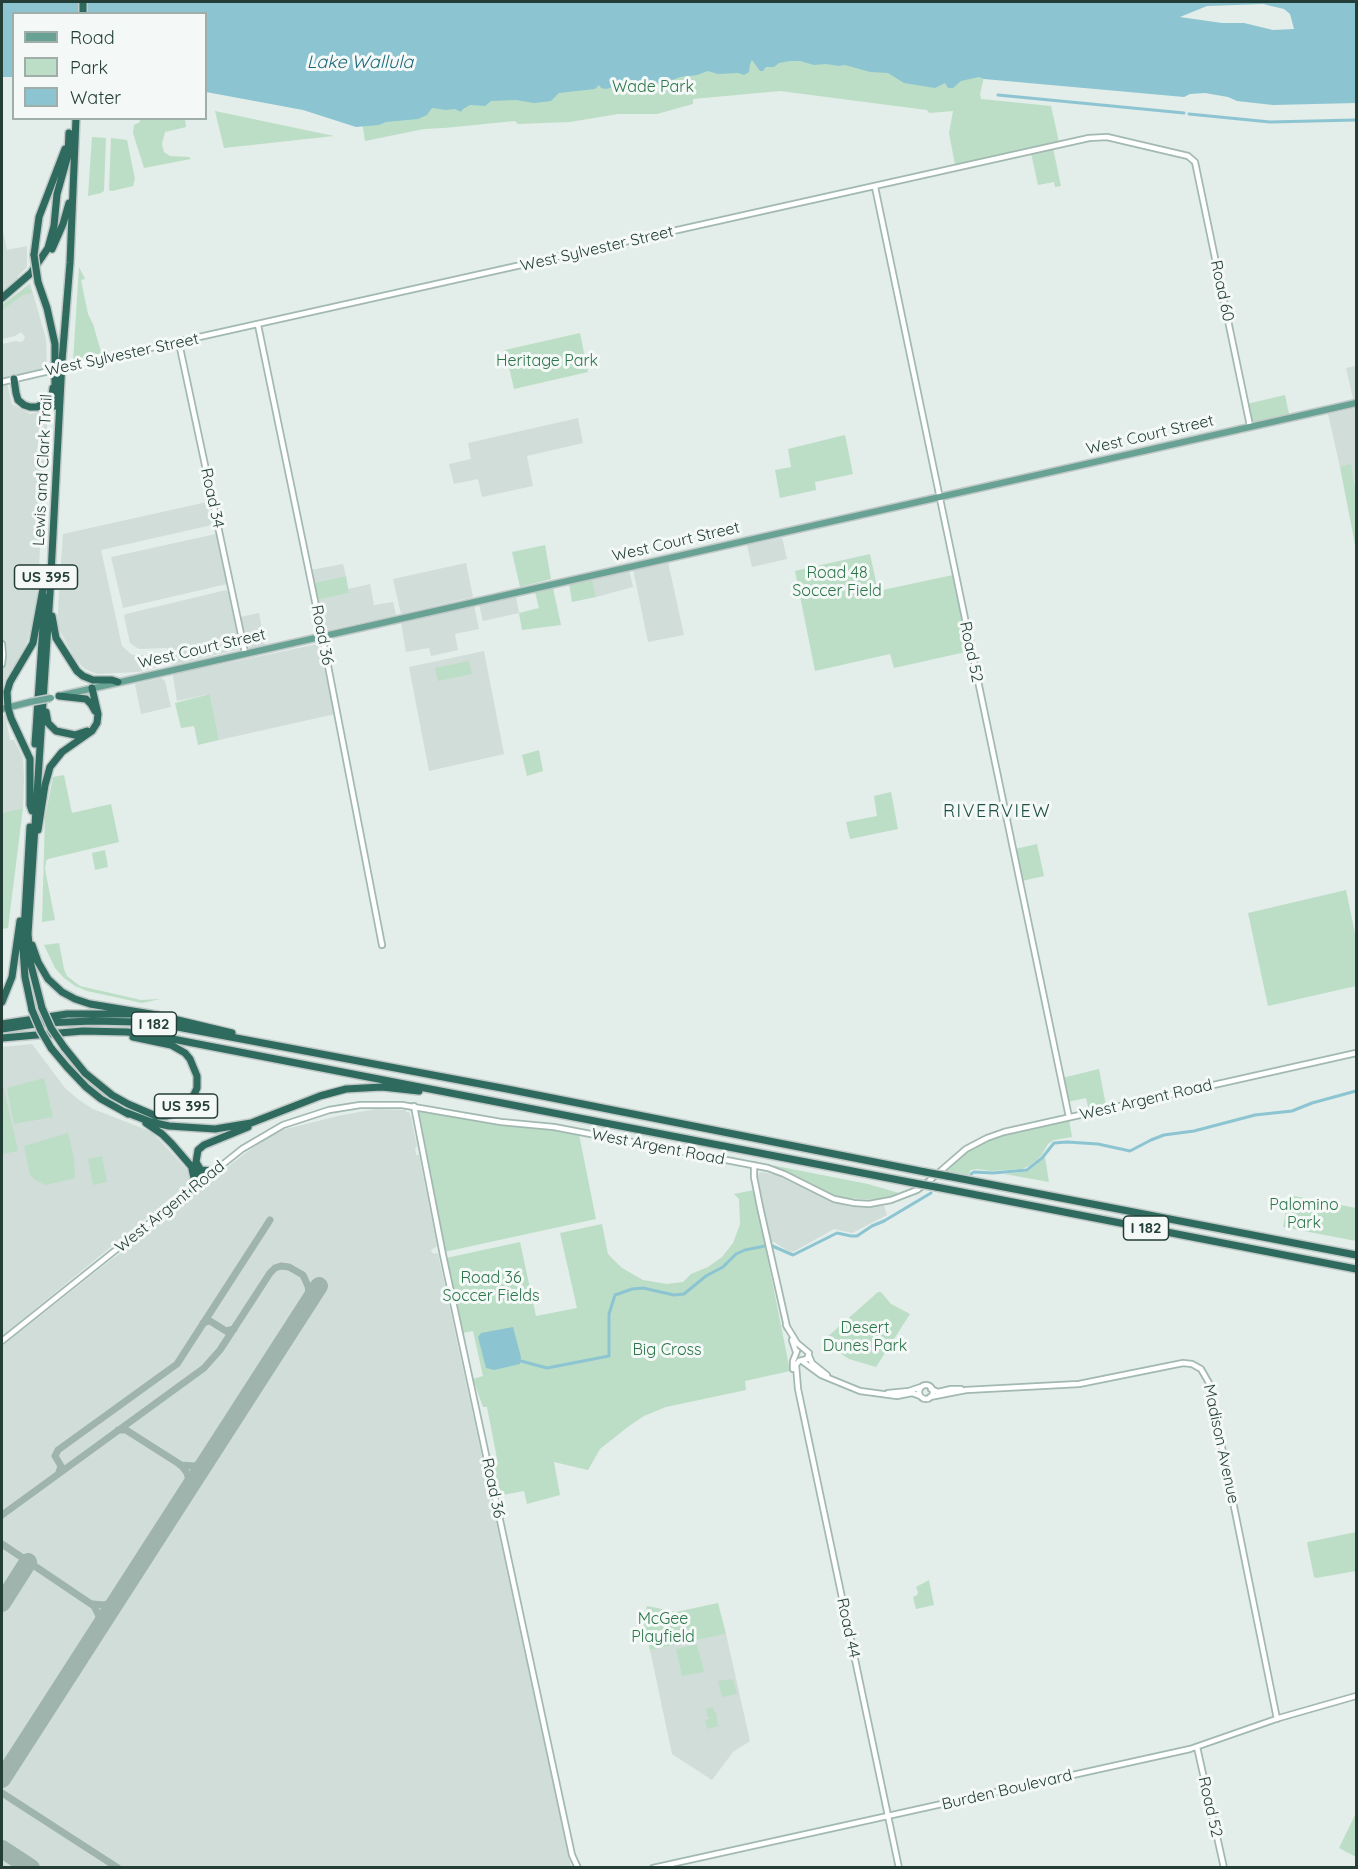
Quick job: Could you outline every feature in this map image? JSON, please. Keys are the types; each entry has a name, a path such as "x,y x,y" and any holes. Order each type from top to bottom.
{"highway":[{"name":"Lewis and Clark Trail","path":"28,862 56,391 55,344 38,282 34,255 39,217 63,156 73,120"},
{"name":"Lewis and Clark Trail","path":"29,931 50,593 73,176 74,120"},
{"path":"2,300 31,273 48,248 54,226 57,194 68,155 69,133"},
{"path":"2,300 26,284 52,248 68,207 73,176"},
{"path":"14,379 17,396 24,405 37,407 50,399 53,386 53,332"},
{"path":"32,811 30,759 5,708 8,685 33,643 46,583"},
{"path":"50,593 55,634 75,669 89,680 118,682"},
{"path":"34,844 37,840 45,784 50,767 62,752 92,730 97,723 98,714 93,688"},
{"path":"43,702 46,706 47,721 53,730 75,735 84,733 89,729 95,717 91,704 83,698 59,696"},
{"path":"28,862 23,958 26,986 32,1010 41,1031 51,1048 87,1087 162,1134 203,1180"},
{"name":"US 395","path":"2,1002 14,970 28,862"},
{"path":"29,931 32,947 40,967 51,983 67,995 90,1004 168,1018 305,1051"},
{"name":"US 395","path":"29,931 31,965 42,1008 51,1028 85,1073 97,1084 146,1113 166,1116 177,1113 192,1099 197,1076 194,1065 185,1053 171,1046 98,1031"},
{"path":"2,1024 67,1014 124,1014 168,1018"},
{"name":"I 182","path":"2,1029 63,1022 138,1022 167,1026 1356,1255"},
{"name":"I 182","path":"2,1038 53,1032 98,1031 171,1038 1356,1269"},
{"path":"203,1180 203,1174 195,1160 200,1148 329,1093 373,1087 409,1089 533,1111 540,1110"},
{"path":"125,1112 160,1125 206,1130 242,1125 273,1115"},
{"path":"191,1167 194,1178 192,1189"},
{"path":"200,1170 214,1171"}],"main road":[{"name":"West Court Street","path":"5,708 1356,403"}],"street":[{"name":"West Sylvester Street","path":"2,382 1095,137 1112,138 1192,158"},
{"name":"Road 60","path":"1192,158 1196,166 1250,426"},
{"name":"Road 52","path":"875,187 1069,1117"},
{"name":"Road 36","path":"258,325 322,635 382,945"},
{"name":"Road 34","path":"179,343 245,653"},
{"path":"2,644 2,663"},
{"name":"West Argent Road","path":"2,1341 238,1152 283,1125 312,1114 360,1105 414,1106 496,1121 554,1127 754,1165 784,1174 834,1199 854,1203 878,1203 917,1190 959,1155 987,1138 1013,1129 1356,1053"},
{"name":"Road 36","path":"414,1106 450,1288 572,1855 578,1868"},
{"name":"Road 44","path":"754,1165 755,1186 786,1325 796,1353 793,1369 899,1868"},
{"name":"Road 44","path":"786,1325 795,1341 803,1348"},
{"path":"831,1379 812,1363 808,1351 803,1348 796,1353 796,1357 819,1373 831,1379 850,1388 878,1394 901,1396 912,1393 925,1399 932,1393 931,1389 926,1386 909,1391 878,1394"},
{"path":"802,1361 809,1356"},
{"name":"Road 44","path":"798,1389 795,1367 802,1361"},
{"name":"Madison Avenue","path":"931,1389 938,1392 951,1389 1079,1384 1183,1363 1192,1364 1201,1369 1209,1383 1277,1719"},
{"path":"920,1396 921,1387"},
{"name":"Madison Avenue","path":"930,1397 966,1390"},
{"name":"Burden Boulevard","path":"653,1868 1197,1747 1277,1719 1356,1696"},
{"name":"Road 52","path":"1197,1747 1224,1868"}],"shaded area":[{"path":"2,226 7,250 27,246 27,267 17,277 20,281 2,295"},
{"path":"30,283 46,339 47,369 2,379 2,344 20,342 25,337 21,332 2,339 2,305"},
{"path":"1356,366 1356,399 1353,399 1346,368"},
{"path":"7,383 12,404 30,414 48,410 37,601 28,639 21,656 6,678 2,691 2,668 6,654 2,633 2,384"},
{"path":"1356,408 1355,483 1350,465 1340,467 1328,414"},
{"path":"578,418 583,443 527,456 533,486 482,497 478,479 454,484 449,464 471,459 468,443"},
{"path":"207,502 212,525 101,550 122,646 132,655 157,655 163,663 162,666 138,672 97,674 85,669 75,659 57,625 63,534"},
{"path":"216,534 227,584 123,608 111,557"},
{"path":"782,538 787,559 752,567 747,545"},
{"path":"668,562 684,635 648,642 633,569"},
{"path":"466,563 473,597 401,614 393,579"},
{"path":"343,564 346,576 313,583 311,570"},
{"path":"629,570 633,587 596,597 592,578"},
{"path":"370,584 374,605 393,602 396,615 324,631 317,600 349,593 348,589"},
{"path":"226,590 241,647 239,649 174,665 170,663 167,648 139,649 130,643 124,616 126,614"},
{"path":"516,596 519,613 483,621 479,604"},
{"path":"474,605 479,629 455,634 458,650 431,656 429,648 406,652 401,622"},
{"path":"259,613 265,645 247,649 240,617"},
{"path":"318,644 335,714 219,740 210,694 177,701 174,674"},
{"path":"484,651 504,754 429,771 409,667"},
{"path":"161,678 165,681 171,707 141,714 135,684"},
{"path":"5,715 10,740 14,740 23,758 24,778 23,808 2,813 2,716"},
{"path":"32,1044 65,1088 79,1100 93,1109 152,1132 192,1175 189,1183 2,1336 2,1047"},
{"path":"376,1109 406,1110 411,1117 417,1147 415,1148 416,1155 419,1155 437,1246 431,1250 432,1253 438,1254 571,1867 2,1867 2,1346 262,1141 282,1130"},
{"path":"759,1173 777,1175 833,1202 851,1207 884,1206 887,1215 852,1233 834,1229 793,1252 788,1251 770,1242 757,1179"},
{"path":"726,1634 750,1741 733,1752 712,1780 672,1754 650,1650"}],"green space":[{"name":"Wade Park","path":"718,55 985,73 981,99 1051,106 1059,142 955,165 949,133 953,111 929,113 927,110 780,91 693,99 693,104 657,114 618,114 570,122 518,124 515,121 424,129 365,141 362,122 372,116"},
{"path":"215,111 334,136 224,148"},
{"path":"140,120 185,120 186,127 165,132 162,144 164,152 170,156 191,159 144,168 133,133 134,125"},
{"path":"92,137 106,138 104,191 88,196"},
{"path":"111,138 127,140 135,179 133,186 112,191 109,190"},
{"path":"1053,148 1061,186 1055,187 1054,182 1038,185 1031,153"},
{"path":"79,267 85,279 81,280 88,314 102,355 73,361"},
{"path":"28,286 32,293 23,295 2,310 2,305"},
{"name":"Heritage Park","path":"580,333 588,372 514,389 505,350"},
{"path":"1285,395 1289,414 1251,423 1247,404"},
{"path":"845,435 853,474 815,482 816,490 780,498 775,470 791,467 788,449"},
{"path":"1351,464 1356,492 1356,550 1340,467"},
{"path":"545,545 551,579 520,587 512,552"},
{"name":"Road 48 Soccer Field","path":"870,554 878,591 953,575 970,651 894,668 890,654 815,671 795,571"},
{"path":"346,576 349,593 317,600 313,583"},
{"path":"592,578 596,597 572,602 569,584"},
{"path":"553,588 561,625 522,630 519,613 539,608 535,592"},
{"path":"469,661 472,674 438,681 435,668"},
{"path":"210,694 219,740 198,745 194,726 181,728 175,703"},
{"path":"539,750 543,771 527,776 522,755"},
{"path":"64,775 72,813 111,804 119,842 46,861 45,869 55,920 42,922 45,817 53,777"},
{"path":"891,792 898,829 850,839 846,822 877,816 874,796"},
{"path":"23,808 8,928 2,929 2,813"},
{"path":"1037,844 1044,876 1022,881 1015,849"},
{"path":"105,850 108,867 95,870 92,853"},
{"path":"1346,890 1356,938 1356,986 1268,1006 1248,913"},
{"path":"59,943 67,976 80,986 141,1000 160,999 142,1003 87,991 75,986 55,968 44,945"},
{"path":"1099,1069 1106,1106 1089,1111 1086,1098 1067,1102 1062,1078"},
{"path":"44,1078 53,1117 14,1124 7,1088"},
{"path":"2,1081 18,1151 2,1154"},
{"path":"422,1109 501,1125 543,1127 579,1134 596,1219 444,1252 419,1124 418,1111"},
{"path":"1069,1119 1072,1137 1054,1140 1048,1144 1041,1156 1022,1169 991,1171 977,1169 971,1170 968,1175 945,1171 960,1156 993,1138"},
{"path":"68,1133 74,1158 75,1178 46,1185 37,1181 30,1175 24,1146"},
{"path":"102,1156 107,1182 93,1185 88,1159"},
{"path":"1045,1157 1049,1182 1004,1174 1029,1171"},
{"path":"771,1165 868,1184 899,1193 875,1200 845,1198 833,1195"},
{"name":"Big Cross","path":"754,1190 790,1371 745,1381 746,1390 666,1407 644,1416 600,1449 588,1470 554,1462 560,1495 527,1504 524,1491 497,1496 491,1466 498,1464 487,1407 483,1407 473,1379 483,1376 473,1331 463,1333 446,1258 520,1242 536,1316 577,1308 560,1233 602,1224 608,1254 622,1268 643,1280 667,1284 683,1282 691,1274 708,1267 722,1257 733,1243 740,1224 739,1199 734,1194"},
{"name":"Palomino Park","path":"1289,1195 1356,1208 1356,1241 1283,1227"},
{"name":"Desert Dunes Park","path":"878,1292 881,1292 891,1304 910,1314 876,1367 849,1359 834,1349 825,1339"},
{"path":"1356,1532 1356,1571 1314,1577 1307,1543"},
{"path":"929,1580 934,1605 916,1609 913,1597 918,1592 916,1587"},
{"name":"McGee Playfield","path":"718,1603 726,1634 650,1650 643,1621 647,1606 676,1612"},
{"path":"697,1644 704,1672 682,1676 676,1649"},
{"path":"731,1679 734,1681 737,1694 722,1697 718,1681"},
{"path":"713,1707 718,1726 707,1729 705,1720 715,1717 708,1718 706,1709"},
{"path":"1356,1813 1356,1857 1339,1848"}],"water":[{"name":"Lake Wallula","path":"2,2 1356,2 1356,103 1273,105 1237,101 1205,93 1190,94 1184,97 979,77 961,81 953,88 948,88 945,83 935,88 904,83 888,73 870,72 845,65 814,65 790,61 779,63 774,67 766,67 760,71 752,60 749,72 744,75 718,74 708,71 680,77 662,84 645,83 634,86 628,83 606,89 599,85 595,89 559,93 551,101 534,103 516,100 491,101 485,106 470,105 461,112 455,109 432,108 427,115 418,119 356,127 303,110 207,92 207,12 12,12 12,77 2,77","holes":["1263,4 1284,9 1290,14 1294,29 1273,30 1244,23 1222,23 1180,17 1207,6"]},
{"path":"513,1327 521,1357 520,1364 494,1370 486,1368 478,1337 481,1333"}],"waterway":[{"path":"998,95 1184,113"},
{"path":"1189,114 1270,122 1356,120"},
{"path":"971,1174 1027,1170 1042,1158 1054,1143 1098,1144 1130,1151 1164,1135 1194,1131 1255,1115 1292,1111 1356,1091"},
{"path":"521,1361 547,1368 609,1356 609,1314 615,1295 643,1288 674,1295 684,1294 706,1276 723,1267 736,1254 745,1250 770,1245 793,1255 837,1233 857,1236 931,1193"}],"taxiway":[{"path":"59,1472 61,1466 55,1456 58,1450 177,1364 270,1220"},
{"path":"2,1515 204,1368 220,1350 275,1268 289,1267 303,1275 308,1286 310,1300"},
{"path":"203,1323 210,1321 226,1331 234,1329"},
{"path":"118,1430 126,1430 181,1465 189,1480 185,1493"},
{"path":"180,1465 195,1466 208,1458"},
{"path":"2,1544 94,1606 99,1616 96,1632"},
{"path":"93,1604 112,1603 118,1597"},
{"path":"2,1793 118,1868"}],"runway":[{"path":"2,1779 319,1286"},
{"path":"2,1603 28,1562"},
{"path":"2,1849 31,1868"}],"district":[{"name":"RIVERVIEW","path":"997,812"}],"park label":[{"name":"Road 36 Soccer Fields","path":"491,1287"}]}
